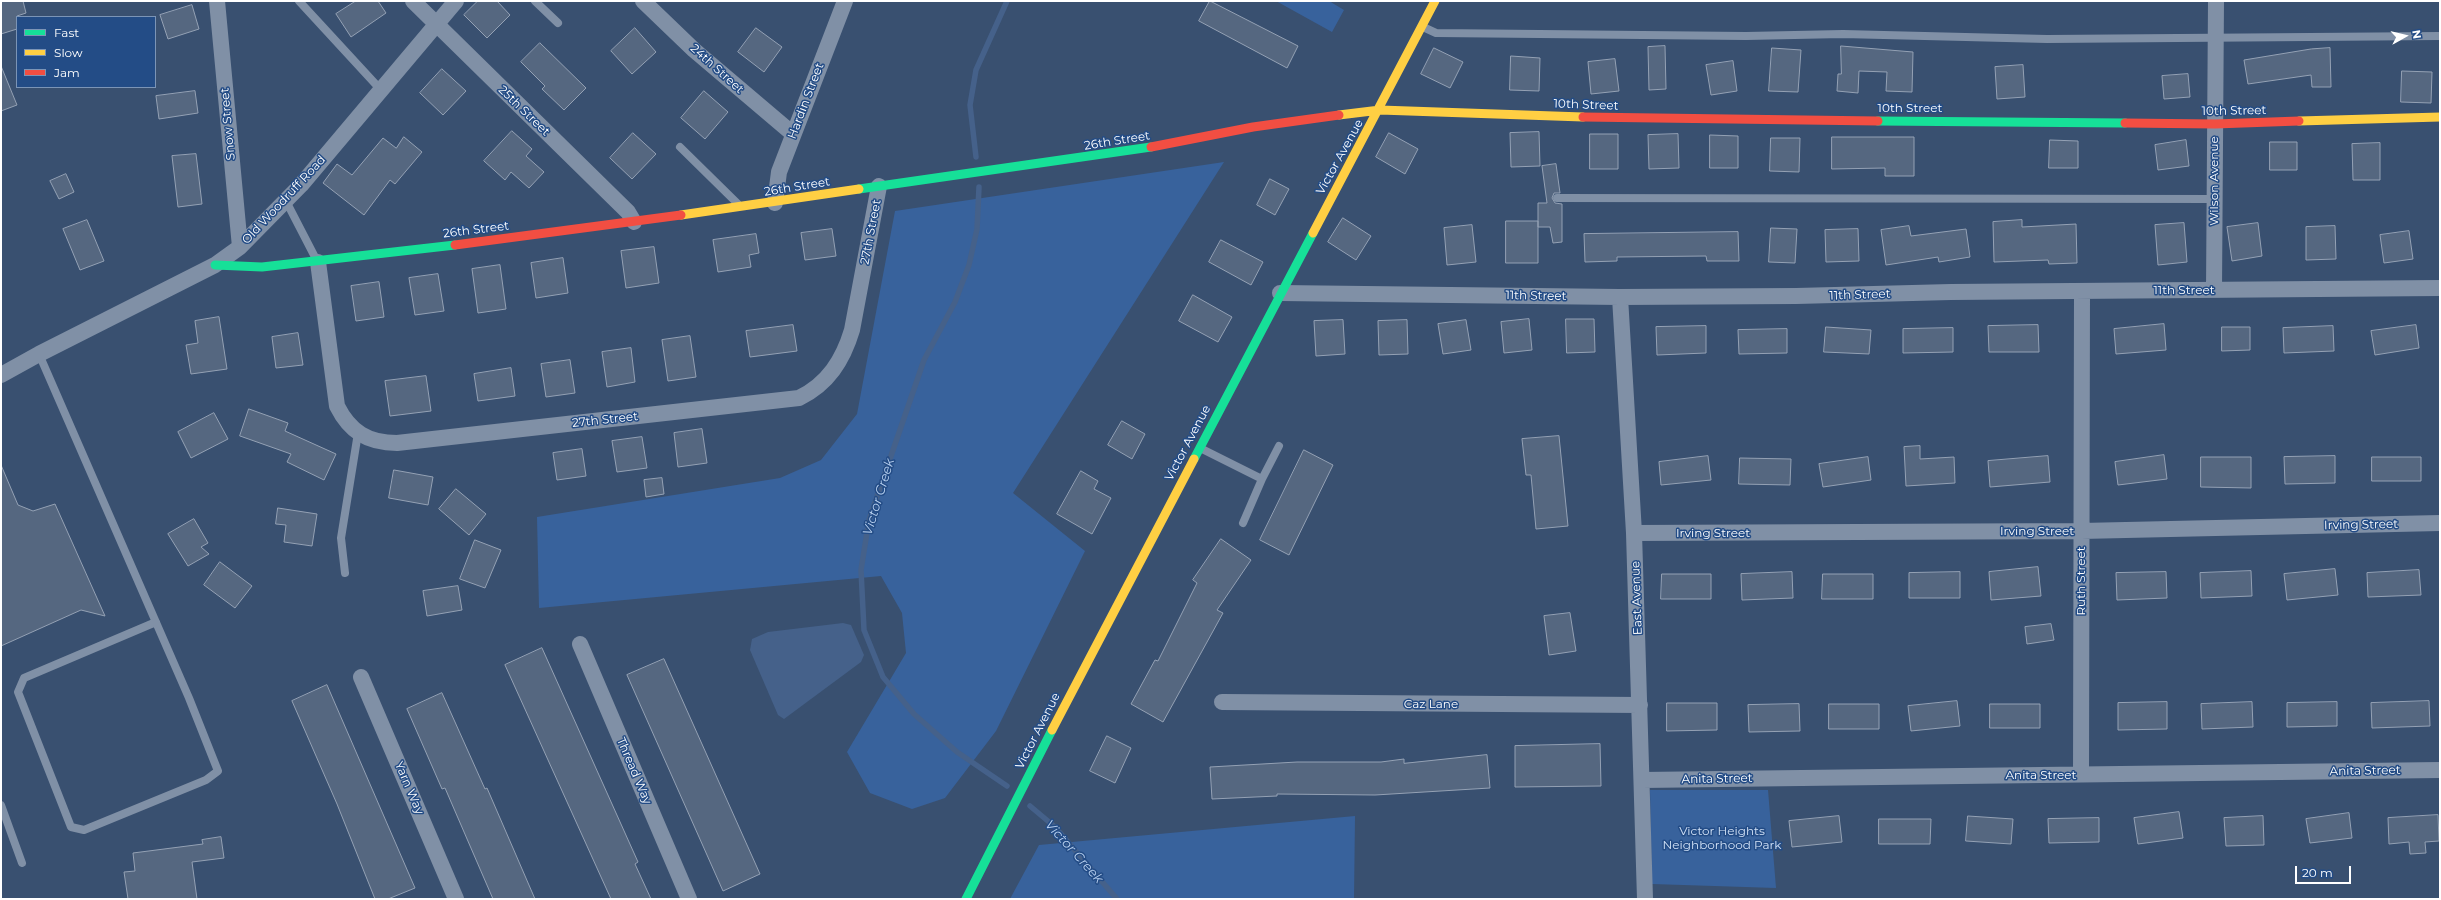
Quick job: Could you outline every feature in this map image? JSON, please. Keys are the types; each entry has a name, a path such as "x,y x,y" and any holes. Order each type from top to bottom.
{"street":[{"name":"Snow Street","path":"217,1 240,247"},
{"name":"25th Street","path":"413,1 628,212 634,222"},
{"name":"Old Woodruff Road","path":"1,375 215,264 240,247 286,201 456,1"},
{"name":"24th Street","path":"643,1 716,69 793,134"},
{"name":"Hardin Street","path":"775,203 778,172 845,1"},
{"name":"Victor Avenue","path":"966,899 1078,679 1199,447 1280,293 1380,110 1435,1"},
{"name":"Wilson Avenue","path":"2214,290 2216,1"},
{"name":"26th Street","path":"215,264 262,267 318,262 634,222 1127,152 1253,127 1380,110"},
{"name":"10th Street","path":"1380,110 1653,119 2215,124 2440,117"},
{"name":"27th Street","path":"318,262 337,406 344,419 358,433 367,439 382,443 397,443 799,398 823,382 836,367 846,350 852,330 880,186"},
{"name":"11th Street","path":"1280,293 1620,297 2440,288"},
{"name":"Ruth Street","path":"2082,291 2082,774"},
{"name":"East Avenue","path":"1620,297 1634,533 1645,899"},
{"name":"Irving Street","path":"1634,533 2081,531 2440,523"},
{"name":"Thread Way","path":"580,644 689,899"},
{"name":"Yarn Way","path":"361,677 456,899"},
{"name":"Caz Lane","path":"1222,702 1640,705"},
{"name":"Anita Street","path":"1642,780 2440,770"}],"lane":[{"path":"300,1 381,90"},
{"path":"535,1 558,23"},
{"path":"1422,27 1436,33 1627,35 1843,34 2047,38 2440,36"},
{"path":"680,147 741,207"},
{"path":"1557,198 2214,199"},
{"path":"286,201 318,262"},
{"path":"39,354 156,622 218,771 206,780 84,830 72,827 18,692 24,678 156,622"},
{"path":"345,573 341,538 358,433"},
{"path":"1243,523 1262,479 1279,446"},
{"path":"1199,447 1262,479"},
{"path":"1,805 22,863"}],"green space":[{"path":"1276,1 1329,1 1344,10 1332,32"},
{"path":"1224,162 1013,493 1085,551 996,731 945,798 912,809 870,793 847,752 906,653 902,613 881,576 539,608 537,517 780,478 821,460 857,414 895,211"},
{"name":"Victor Heights Neighborhood Park","path":"1650,790 1768,790 1776,888 1652,884"},
{"path":"1355,816 1354,899 1010,899 1039,845"}],"shaded area":[{"path":"843,623 851,625 864,655 861,662 784,719 778,715 750,650 752,639 768,632"}],"building":[{"path":"1,1 23,1 26,13 16,16 16,29 1,34"},
{"path":"356,1 378,1 386,13 351,37 336,14"},
{"path":"478,1 497,1 510,15 487,38 464,15"},
{"path":"1210,1 1298,46 1287,68 1199,21"},
{"path":"192,5 199,29 168,39 160,15"},
{"path":"635,28 656,52 632,74 611,51"},
{"path":"756,28 782,47 764,72 738,52"},
{"path":"540,43 586,88 564,110 542,89 545,86 521,62"},
{"path":"1665,46 1666,89 1649,90 1648,47"},
{"path":"1841,46 1913,52 1912,92 1886,91 1887,72 1859,71 1858,93 1837,91 1838,74 1841,74"},
{"path":"1434,48 1463,62 1450,88 1421,74"},
{"path":"1772,48 1801,50 1798,92 1769,91"},
{"path":"2330,48 2331,87 2312,87 2311,75 2248,84 2244,60 2311,49"},
{"path":"1511,56 1540,58 1539,91 1510,90"},
{"path":"1615,59 1619,91 1591,94 1588,62"},
{"path":"1733,61 1737,91 1711,95 1706,65"},
{"path":"2023,65 2025,97 1997,99 1995,67"},
{"path":"1,66 17,105 1,111"},
{"path":"442,69 466,91 443,115 420,93"},
{"path":"2402,71 2432,72 2431,103 2401,102"},
{"path":"2188,74 2190,97 2164,99 2162,76"},
{"path":"195,91 198,113 159,119 156,96"},
{"path":"704,91 728,112 705,139 681,118"},
{"path":"512,131 532,149 526,156 544,172 529,188 511,172 505,180 484,161"},
{"path":"1539,132 1540,166 1511,167 1510,133"},
{"path":"633,133 656,154 632,179 610,158"},
{"path":"1389,133 1418,149 1405,174 1376,157"},
{"path":"1590,134 1618,134 1618,169 1590,169"},
{"path":"1678,134 1679,168 1649,169 1648,135"},
{"path":"1710,135 1738,136 1738,168 1710,168"},
{"path":"404,137 422,152 395,184 390,180 364,215 323,183 337,164 352,175 383,138 396,148"},
{"path":"1832,137 1914,137 1914,176 1885,176 1885,168 1832,169"},
{"path":"1771,138 1800,138 1799,172 1770,171"},
{"path":"2050,140 2078,141 2078,168 2049,168"},
{"path":"2186,140 2189,166 2158,170 2155,145"},
{"path":"2270,142 2297,142 2297,170 2270,170"},
{"path":"2380,143 2380,180 2353,180 2352,144"},
{"path":"196,154 202,204 178,207 172,156"},
{"path":"1556,164 1560,193 1554,193 1552,198 1555,203 1562,204 1562,242 1553,243 1550,227 1538,227 1538,203 1547,203 1542,166"},
{"path":"66,174 74,192 59,199 50,181"},
{"path":"1270,179 1289,189 1275,215 1257,205"},
{"path":"1343,218 1371,236 1356,260 1328,242"},
{"path":"87,220 104,261 80,270 63,229"},
{"path":"2022,220 2022,227 2076,224 2077,263 2049,264 2048,260 1994,262 1993,222"},
{"path":"1506,221 1538,221 1538,263 1506,263"},
{"path":"2184,223 2187,262 2158,265 2155,225"},
{"path":"2258,223 2262,256 2232,261 2227,227"},
{"path":"1472,225 1476,262 1447,265 1444,228"},
{"path":"1909,226 1911,236 1966,229 1970,257 1939,262 1938,257 1886,265 1881,230"},
{"path":"2335,226 2336,259 2306,260 2306,227"},
{"path":"1771,228 1797,229 1795,263 1769,262"},
{"path":"832,229 836,256 805,260 801,233"},
{"path":"1858,229 1859,261 1826,262 1825,230"},
{"path":"2409,231 2413,259 2384,263 2380,235"},
{"path":"1738,232 1739,261 1707,261 1706,256 1617,257 1617,261 1585,262 1584,234"},
{"path":"756,234 759,253 749,255 751,267 718,272 713,240"},
{"path":"1221,240 1263,262 1251,285 1209,262"},
{"path":"654,247 659,283 626,288 621,251"},
{"path":"563,258 568,293 536,298 531,263"},
{"path":"500,265 506,309 478,313 472,269"},
{"path":"438,274 444,311 415,315 409,278"},
{"path":"379,282 384,317 356,321 351,286"},
{"path":"1193,295 1232,317 1218,342 1179,321"},
{"path":"219,317 227,369 191,374 186,345 198,343 195,321"},
{"path":"1529,319 1532,350 1504,353 1501,322"},
{"path":"1566,319 1594,319 1595,352 1567,353"},
{"path":"1343,320 1345,354 1316,356 1314,321"},
{"path":"1407,320 1408,354 1379,355 1378,321"},
{"path":"1466,320 1471,350 1443,354 1438,324"},
{"path":"2164,324 2166,350 2116,354 2114,329"},
{"path":"793,325 797,351 750,357 746,331"},
{"path":"2038,325 2039,352 1989,352 1988,326"},
{"path":"2416,325 2419,348 2375,355 2371,331"},
{"path":"1706,326 1706,353 1657,355 1656,327"},
{"path":"2333,326 2334,351 2284,353 2283,328"},
{"path":"1826,327 1871,330 1869,354 1824,352"},
{"path":"2222,327 2250,327 2250,350 2222,351"},
{"path":"1953,328 1953,352 1903,353 1903,329"},
{"path":"1787,329 1787,353 1739,354 1738,330"},
{"path":"298,333 303,365 276,368 272,337"},
{"path":"690,336 696,377 668,381 662,340"},
{"path":"631,348 635,382 607,387 602,352"},
{"path":"570,360 575,393 546,397 541,364"},
{"path":"511,368 515,396 478,401 474,374"},
{"path":"426,376 431,411 390,416 385,381"},
{"path":"249,409 288,423 285,431 336,454 324,480 287,462 291,454 240,436"},
{"path":"214,413 228,439 191,458 178,432"},
{"path":"1122,421 1145,434 1132,459 1108,445"},
{"path":"702,429 707,463 678,467 674,433"},
{"path":"1559,436 1568,526 1536,529 1531,475 1526,475 1522,439"},
{"path":"642,437 647,468 617,472 612,441"},
{"path":"1920,446 1920,459 1954,457 1955,483 1906,486 1904,447"},
{"path":"582,449 586,476 557,480 553,453"},
{"path":"1304,450 1333,465 1289,555 1260,540"},
{"path":"2164,455 2167,479 2118,485 2115,462"},
{"path":"1708,456 1711,480 1661,485 1659,462"},
{"path":"2048,456 2050,482 1990,487 1988,461"},
{"path":"2335,456 2335,483 2285,484 2284,457"},
{"path":"1868,457 1871,480 1823,487 1819,464"},
{"path":"2201,457 2251,457 2251,488 2201,487"},
{"path":"2372,457 2421,457 2421,481 2372,481"},
{"path":"1740,458 1791,459 1790,485 1739,484"},
{"path":"1,465 18,505 33,511 55,504 105,616 81,610 1,646"},
{"path":"394,470 433,477 428,505 389,498"},
{"path":"1081,471 1098,481 1094,489 1111,498 1092,534 1057,514"},
{"path":"662,478 664,494 646,497 644,480"},
{"path":"456,489 486,514 469,535 439,509"},
{"path":"278,508 317,514 312,546 284,542 286,525 276,524"},
{"path":"194,519 208,543 201,547 209,554 188,566 168,534"},
{"path":"1221,539 1251,560 1217,610 1223,613 1163,722 1131,704 1155,660 1158,661 1197,583 1193,580"},
{"path":"475,540 501,550 485,588 460,579"},
{"path":"220,562 252,586 235,608 204,585"},
{"path":"2038,567 2041,596 1991,600 1989,572"},
{"path":"2335,569 2338,595 2287,600 2284,574"},
{"path":"2419,570 2421,595 2368,597 2367,573"},
{"path":"2251,571 2252,596 2201,598 2200,573"},
{"path":"1792,572 1793,598 1742,600 1741,574"},
{"path":"1960,572 1960,598 1909,598 1909,573"},
{"path":"2166,572 2167,598 2117,600 2116,573"},
{"path":"1662,574 1711,574 1711,599 1661,599"},
{"path":"1823,574 1873,574 1873,599 1822,599"},
{"path":"458,586 462,610 427,616 423,591"},
{"path":"1570,613 1576,651 1549,655 1544,616"},
{"path":"2051,624 2054,640 2027,644 2025,627"},
{"path":"542,648 638,862 635,864 651,899 611,899 505,665"},
{"path":"664,659 760,874 723,891 627,675"},
{"path":"327,685 415,888 388,899 375,899 337,804 292,701"},
{"path":"442,693 485,789 487,788 535,899 493,899 445,788 442,789 407,709"},
{"path":"1957,701 1960,726 1911,731 1908,706"},
{"path":"2429,701 2430,726 2372,728 2371,703"},
{"path":"2167,702 2167,729 2118,730 2118,703"},
{"path":"2252,702 2253,727 2202,729 2201,704"},
{"path":"2337,702 2337,726 2287,727 2287,703"},
{"path":"1667,703 1717,703 1717,730 1667,731"},
{"path":"1799,704 1800,731 1749,732 1748,705"},
{"path":"1829,704 1879,704 1879,729 1829,729"},
{"path":"1990,704 2040,704 2040,728 1990,728"},
{"path":"1107,736 1131,748 1115,783 1090,771"},
{"path":"1600,744 1601,786 1515,787 1515,746"},
{"path":"1487,755 1490,788 1375,795 1277,794 1277,796 1212,799 1210,767 1297,762 1381,762 1404,759 1404,763"},
{"path":"2179,812 2183,838 2138,844 2134,818"},
{"path":"2349,813 2352,838 2310,843 2306,819"},
{"path":"2438,815 2439,841 2425,842 2426,853 2410,854 2409,842 2389,844 2388,818"},
{"path":"1839,816 1842,842 1792,847 1789,821"},
{"path":"1968,816 2013,819 2011,844 1966,841"},
{"path":"2263,816 2264,845 2226,846 2224,818"},
{"path":"2099,818 2099,842 2049,843 2048,819"},
{"path":"1879,819 1931,819 1930,844 1879,844"},
{"path":"221,837 224,858 192,862 197,899 128,899 124,872 135,871 133,853 203,844 202,840"}],"waterway":[{"name":"Victor Creek","path":"976,157 970,105 976,70 1007,1"},
{"name":"Victor Creek","path":"979,187 977,229 969,265 955,302 924,360 869,520 861,570 864,630 883,677 914,714 957,752 1007,786"},
{"name":"Victor Creek","path":"1030,806 1055,827 1117,899"}],"traffic: fast":[{"path":"1878,121 2125,123"},
{"path":"859,189 1151,147"},
{"path":"1194,459 1313,233"},
{"path":"215,265 262,267 455,245"},
{"path":"966,899 1052,730"}],"traffic: slow":[{"path":"1313,233 1435,1"},
{"path":"1339,115 1380,110 1583,117"},
{"path":"2299,121 2440,117"},
{"path":"681,215 859,189"},
{"path":"1052,730 1194,459"}],"traffic: jam":[{"path":"1151,147 1253,127 1339,115"},
{"path":"1583,117 1878,121"},
{"path":"2125,123 2215,124 2299,121"},
{"path":"455,245 681,215"}]}
